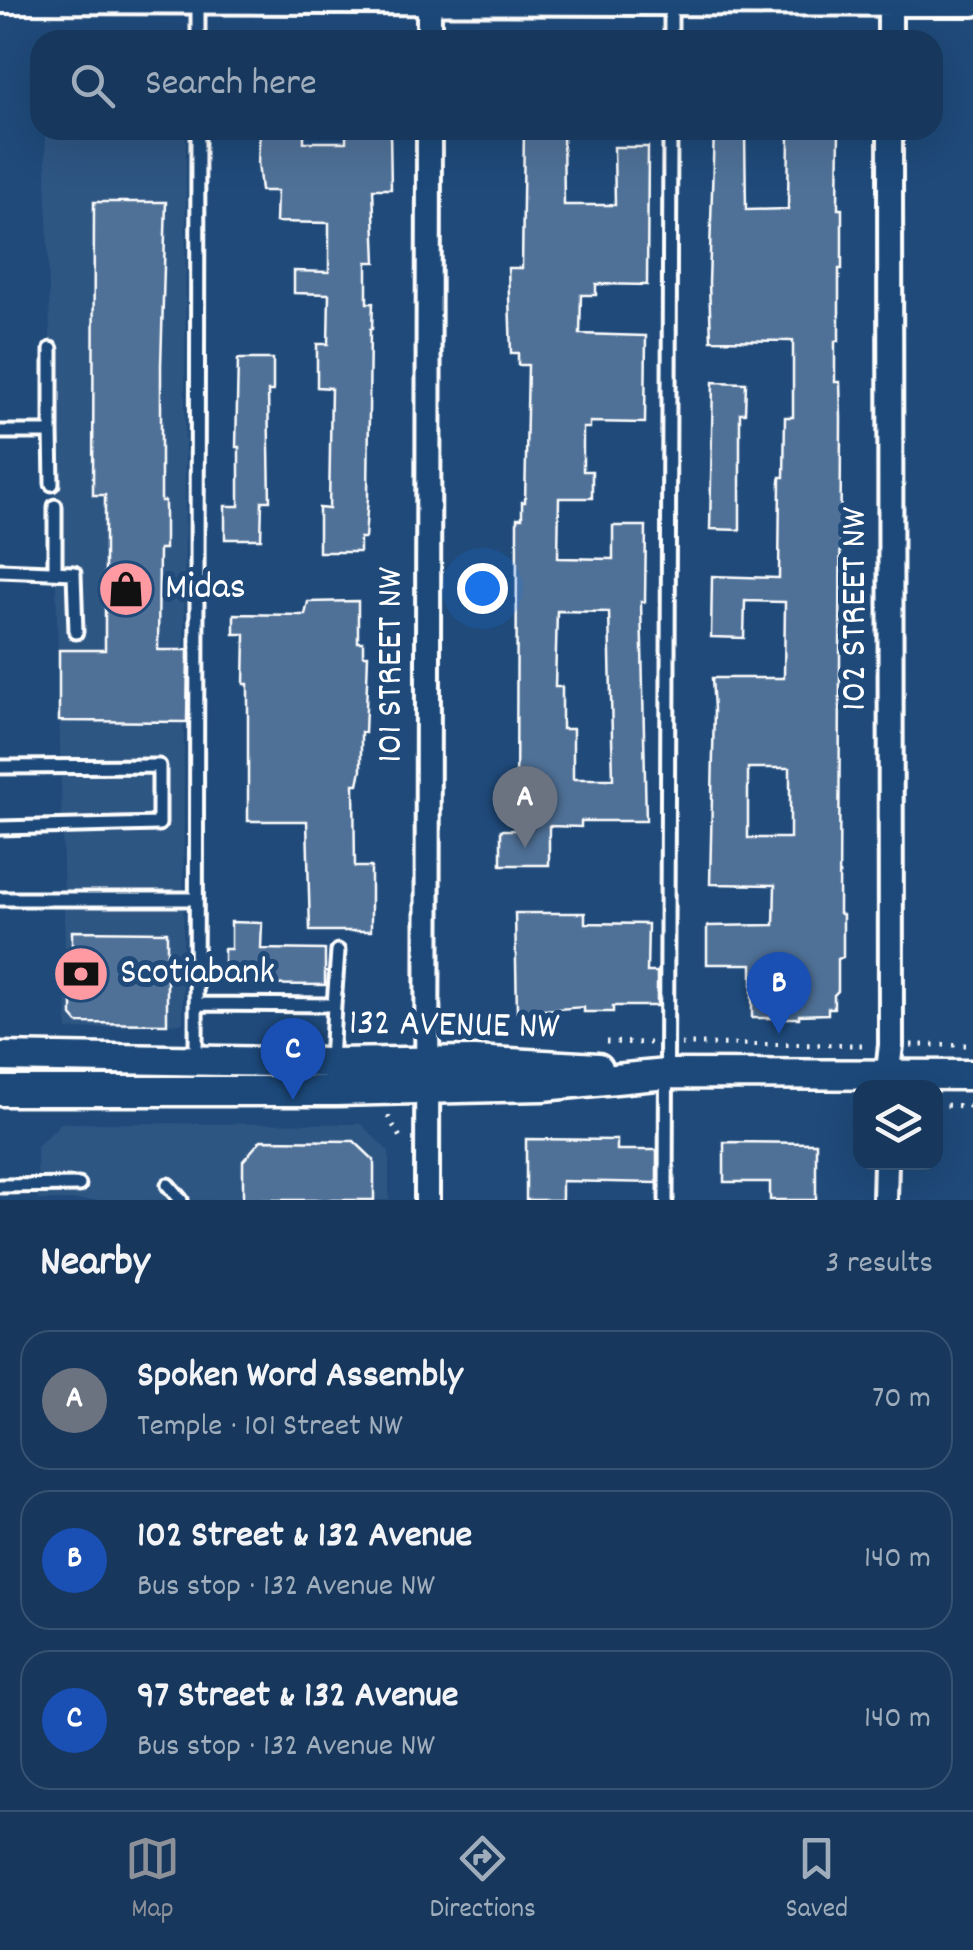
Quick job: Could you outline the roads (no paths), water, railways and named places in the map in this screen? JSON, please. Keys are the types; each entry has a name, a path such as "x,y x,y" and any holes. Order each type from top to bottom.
{"street":[{"path":"0,1 973,4"},
{"path":"429,2 429,30"},
{"path":"890,2 890,30"},
{"name":"101 STREET NW","path":"427,1200 428,140"},
{"name":"102 STREET NW","path":"886,1080 891,1045 890,140"},
{"name":"132 AVENUE NW","path":"0,1057 331,1063 543,1086 667,1074 855,1080"},
{"name":"132 AVENUE NW","path":"0,1091 336,1092 426,1075"},
{"name":"132 AVENUE NW","path":"900,1080 973,1075"},
{"path":"885,1200 886,1170"}],"lane":[{"path":"671,2 671,30"},
{"path":"198,3 198,30"},
{"path":"196,1061 198,140"},
{"path":"666,1200 670,140"},
{"path":"51,349 52,484"},
{"path":"0,432 52,432"},
{"path":"55,506 55,572"},
{"path":"0,570 74,572 76,632"},
{"path":"0,767 159,766 159,824 0,828"},
{"path":"0,899 196,899"},
{"path":"331,1063 338,951"},
{"path":"196,1004 334,1006"},
{"path":"0,1186 79,1185"},
{"path":"168,1185 181,1200"}],"place":[{"name":"Midas","path":"126,589"},
{"name":"Spoken Word Assembly","path":"525,848"},
{"name":"Scotiabank","path":"81,974"},
{"name":"102 Street & 132 Avenue","path":"779,1034"},
{"name":"97 Street & 132 Avenue","path":"293,1100"}]}
